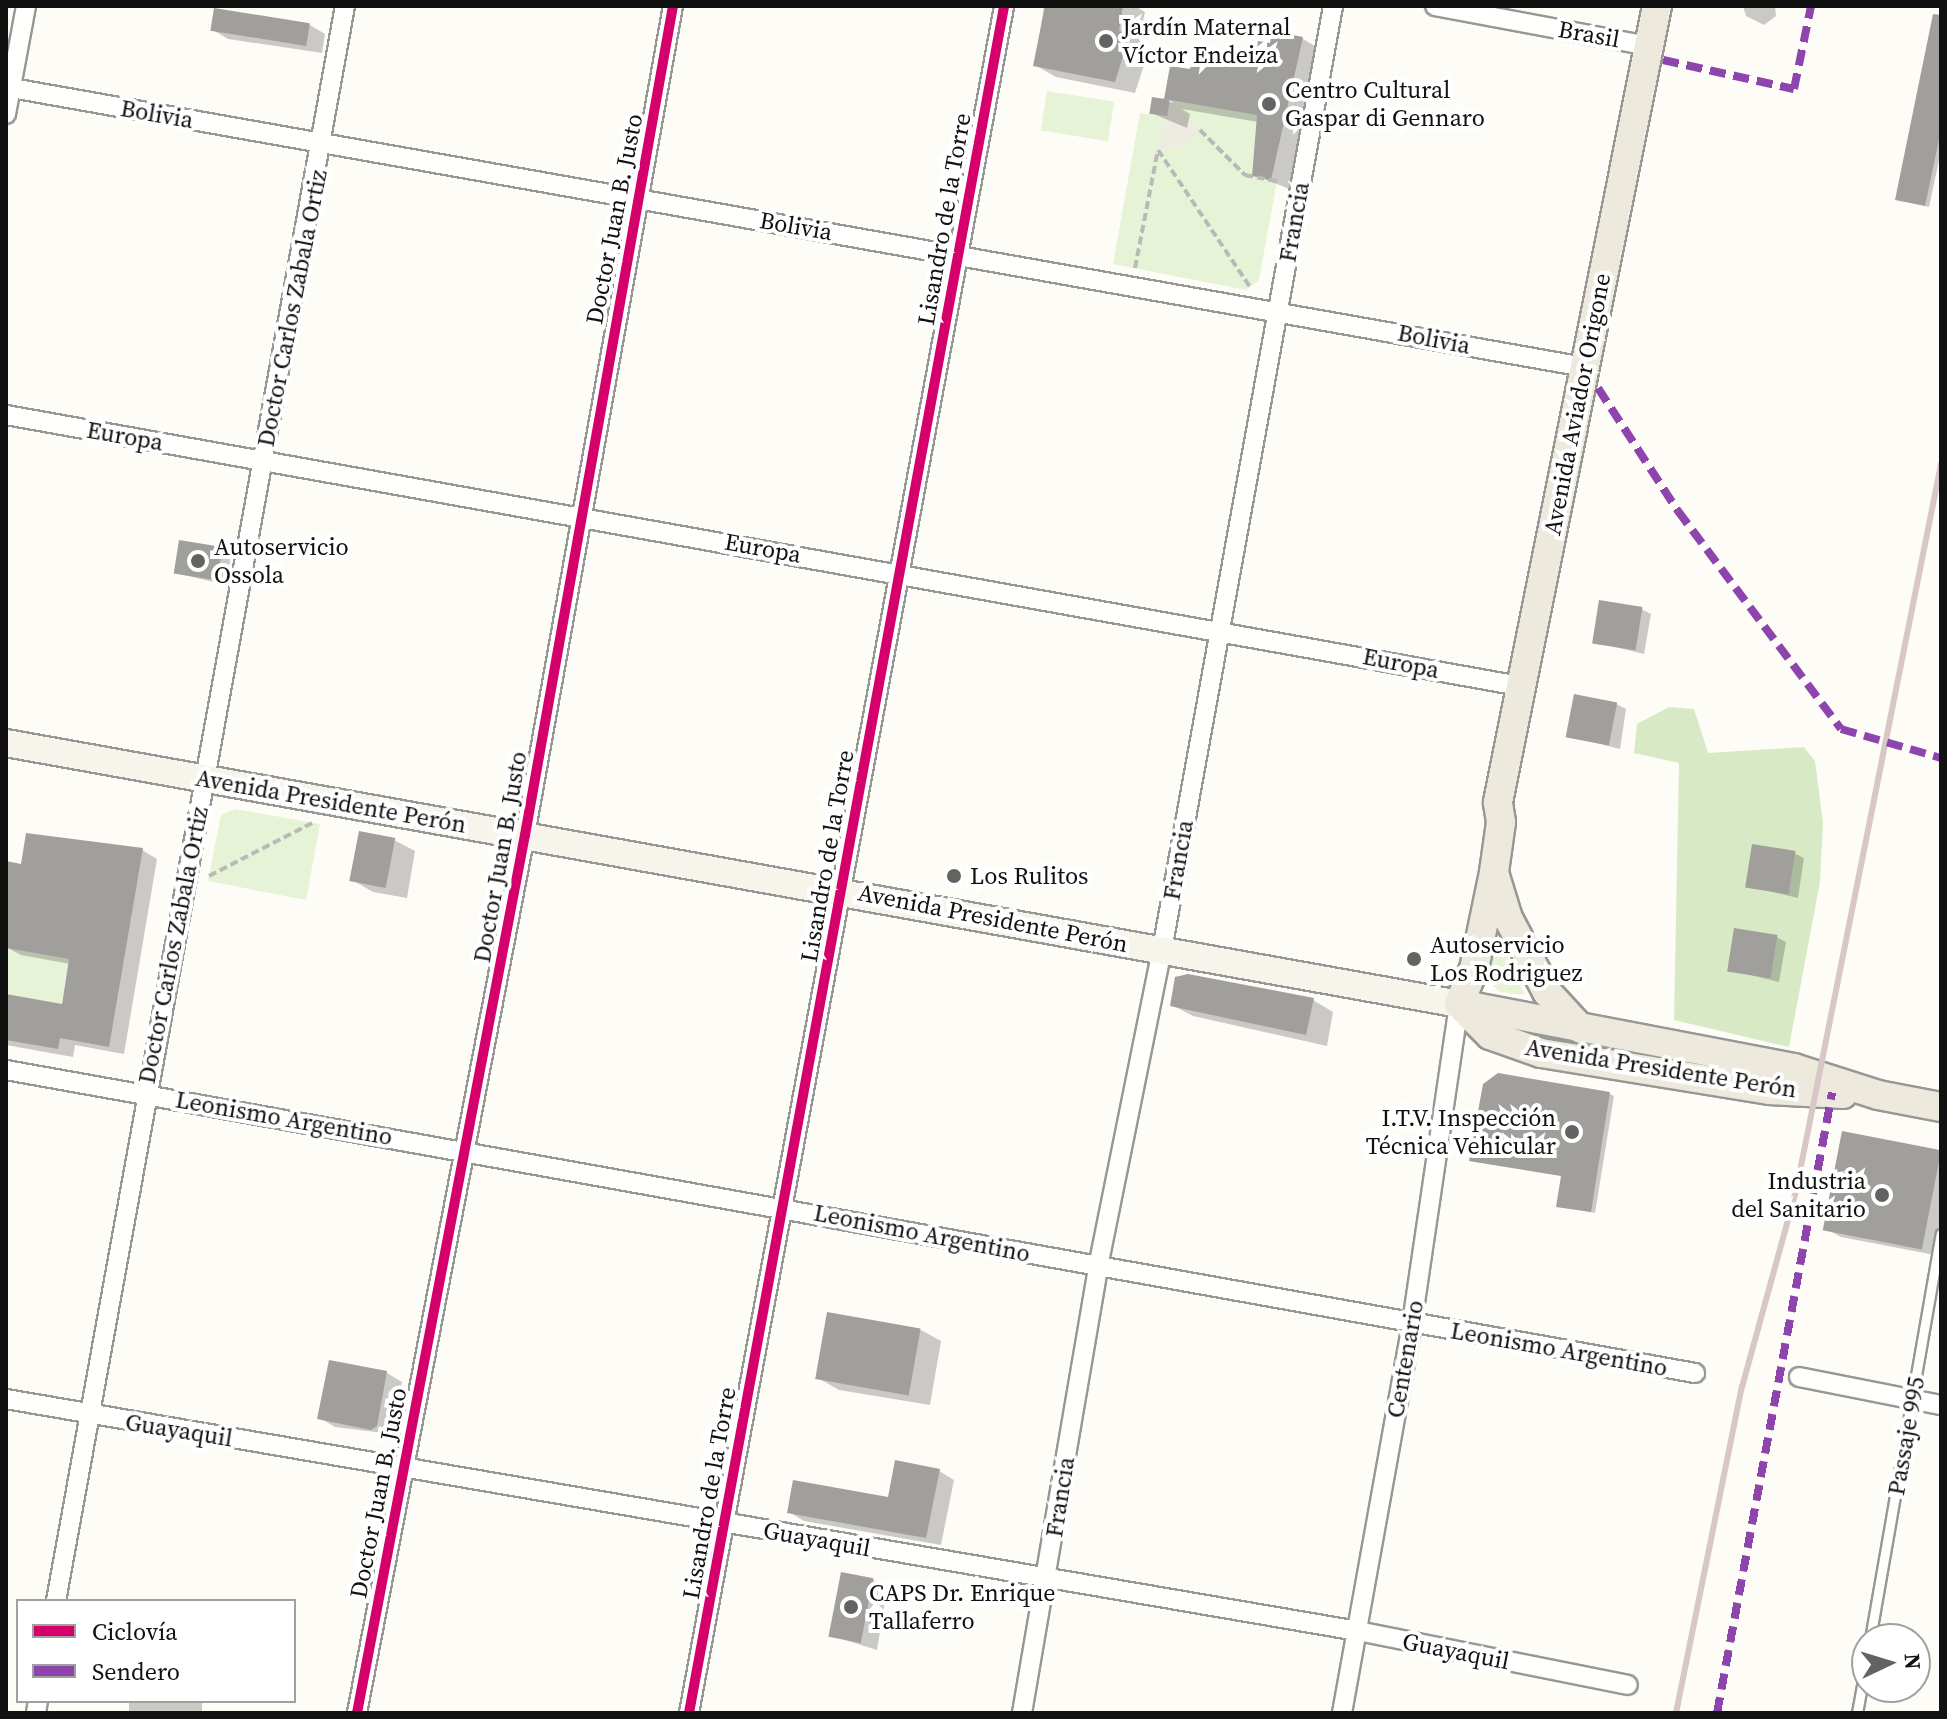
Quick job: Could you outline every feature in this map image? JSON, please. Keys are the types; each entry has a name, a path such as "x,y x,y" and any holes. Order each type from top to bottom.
{"main road":[{"name":"Avenida Aviador Origone","path":"1459,1004 1474,969 1494,872 1501,822 1498,802 1657,6"},
{"name":"Avenida Presidente Perón","path":"6,743 841,889 1459,1004 1794,1068 1878,1095 1941,1107"},
{"name":"Avenida Aviador Origone","path":"1459,1004 1457,968 1479,852 1485,823 1498,802"},
{"path":"1494,872 1508,918 1547,992 1581,1029"},
{"name":"Avenida Presidente Perón","path":"1459,1004 1490,1035 1541,1053 1769,1090 1878,1095"}],"street":[{"path":"6,114 8,88 26,6"},
{"name":"Doctor Carlos Zabala Ortiz","path":"56,1599 145,1093 345,6"},
{"name":"Doctor Juan B. Justo","path":"357,1713 525,835 579,516 673,6"},
{"name":"Lisandro de la Torre","path":"689,1713 1004,6"},
{"name":"Francia","path":"1022,1713 1098,1267 1162,950 1333,6"},
{"name":"Brasil","path":"1435,6 1649,46"},
{"name":"Bolivia","path":"8,88 1278,310 1585,367"},
{"name":"Europa","path":"6,415 1220,629 1520,686"},
{"name":"Centenario","path":"1342,1713 1412,1323 1459,1004"},
{"name":"Leonismo Argentino","path":"6,1070 783,1206 1098,1267 1695,1373"},
{"path":"1799,1377 1941,1405"},
{"name":"Guayaquil","path":"6,1399 1358,1631 1628,1685"}],"lane":[{"name":"Passaje 995","path":"1873,1623 1941,1234"}],"path":[{"path":"1200,130 1245,175 1277,181"},
{"path":"1135,269 1158,150 1250,287"},
{"path":"209,876 312,823"}],"green space":[{"path":"1047,91 1114,102 1108,141 1041,131"},
{"path":"1170,100 1257,115 1252,176 1277,181 1259,280 1246,290 1113,264 1140,113 1166,117"},
{"path":"1669,707 1694,709 1708,753 1804,747 1815,761 1823,823 1820,882 1789,1047 1674,1020 1679,763 1634,753 1637,724"},
{"path":"235,809 320,824 306,900 208,881 221,815"},
{"path":"1495,938 1499,939 1525,995 1500,992 1489,982"},
{"path":"6,948 69,959 61,1004 6,995"},
{"path":"1524,1027 1772,1079 1523,1033"}],"shaded area":[{"path":"1170,100 1200,130 1186,145 1158,150"}],"building":[{"name":"Jardín Maternal Víctor Endeiza","path":"1045,6 1123,6 1119,31 1130,33 1115,82 1033,66"},
{"path":"214,8 310,23 306,46 210,31"},
{"path":"1933,14 1941,15 1941,130 1925,206 1895,200"},
{"name":"Centro Cultural Gaspar di Gennaro","path":"1272,31 1303,37 1271,180 1252,176 1257,115 1164,99 1170,66 1190,69 1194,51 1255,62 1258,41 1270,43"},
{"path":"1152,97 1170,100 1167,117 1149,114"},
{"name":"Autoservicio Ossola","path":"179,540 222,547 217,580 174,574"},
{"path":"1599,600 1642,607 1636,650 1592,643"},
{"path":"1574,694 1617,702 1609,746 1566,737"},
{"path":"359,831 395,838 386,888 349,881"},
{"path":"26,833 143,848 109,1047 60,1038 58,1049 6,1040 6,994 62,1004 69,959 6,948 6,861 21,864"},
{"path":"1752,844 1795,851 1789,894 1745,887"},
{"path":"1734,928 1777,935 1771,978 1727,971"},
{"path":"1188,974 1314,998 1306,1035 1170,1006 1175,977"},
{"path":"1498,1073 1610,1092 1591,1212 1556,1207 1561,1176 1469,1161 1483,1084"},
{"name":"Industria del Sanitario","path":"1842,1131 1941,1150 1922,1249 1823,1230"},
{"path":"827,1312 921,1328 909,1395 815,1379"},
{"path":"329,1360 387,1371 377,1426 371,1430 317,1419"},
{"path":"895,1460 940,1469 926,1538 787,1513 793,1480 888,1497"},
{"name":"CAPS Dr. Enrique Tallaferro","path":"841,1572 873,1578 861,1643 828,1637"}],"railway":[{"path":"1676,1713 1742,1387 1796,1191 1941,464"}],"marked path":[{"path":"1663,60 1794,89 1811,6"},
{"path":"1598,388 1678,511 1841,729 1941,758"},
{"path":"1717,1713 1832,1093"}],"cycle path":[{"path":"357,1713 525,835 673,6"},
{"path":"689,1713 1004,6"}],"place":[{"name":"Jardín Maternal Víctor Endeiza","path":"1106,41"},
{"name":"Centro Cultural Gaspar di Gennaro","path":"1269,104"},
{"name":"Autoservicio Ossola","path":"198,561"},
{"name":"Los Rulitos","path":"954,876"},
{"name":"Autoservicio Los Rodriguez","path":"1414,959"},
{"name":"I.T.V. Inspección Técnica Vehicular","path":"1572,1132"},
{"name":"Industria del Sanitario","path":"1882,1195"},
{"name":"CAPS Dr. Enrique Tallaferro","path":"851,1607"}]}
